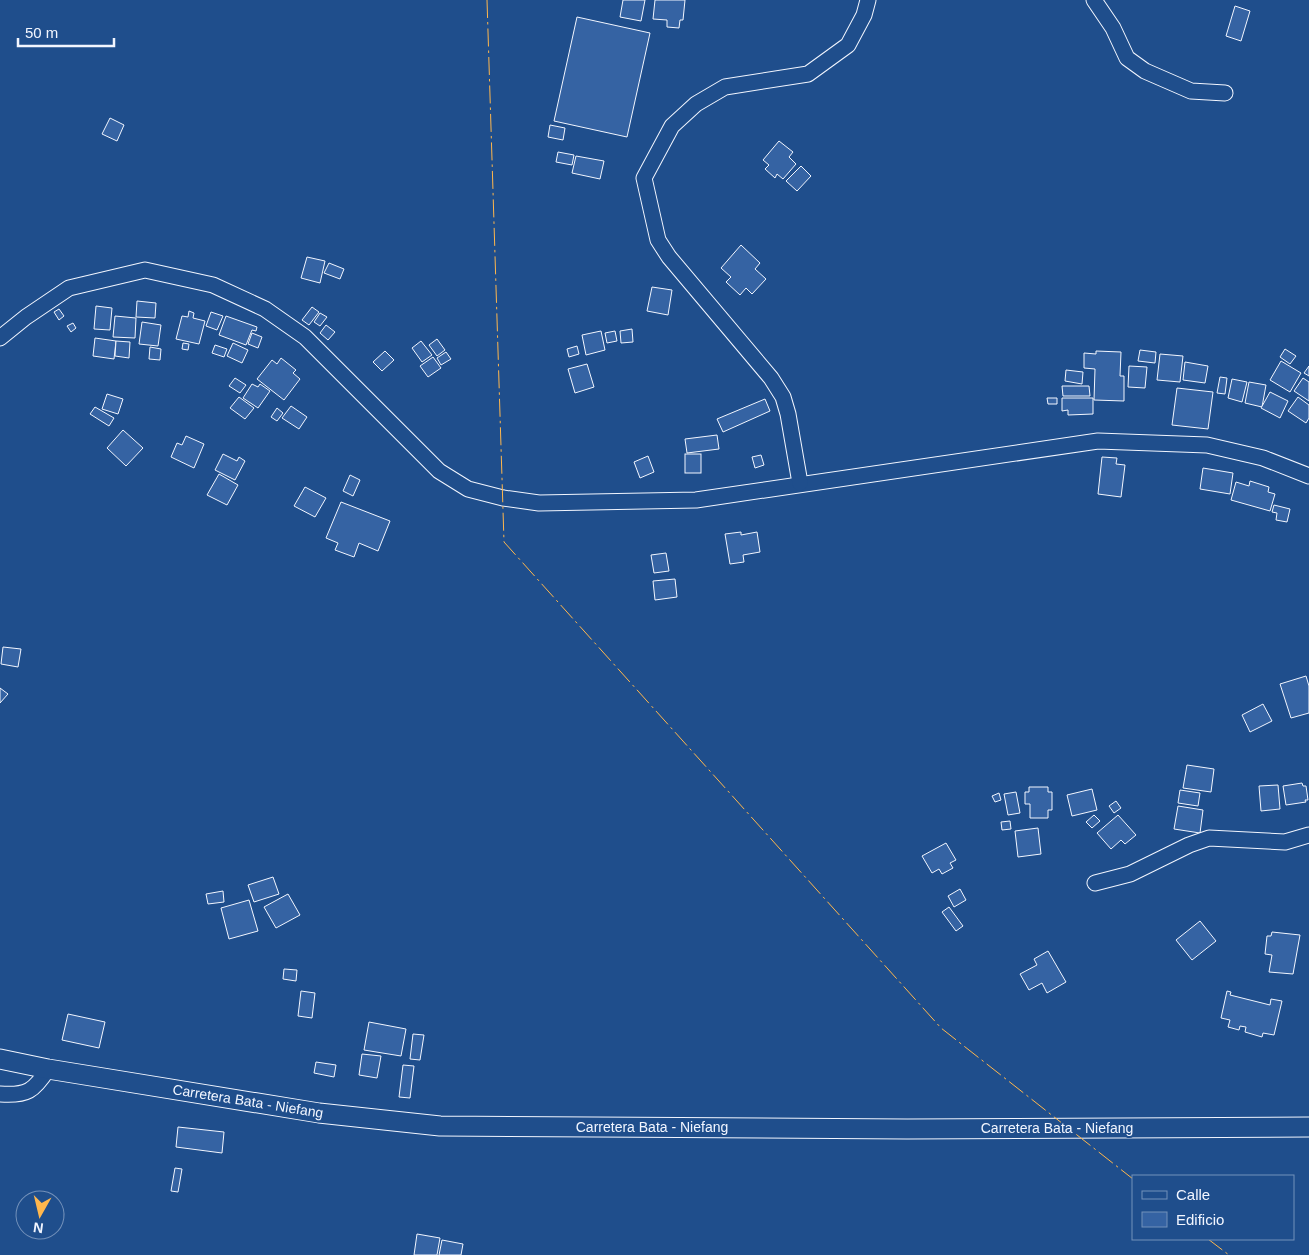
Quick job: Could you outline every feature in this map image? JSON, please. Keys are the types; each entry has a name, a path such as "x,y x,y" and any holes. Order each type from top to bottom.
{"main road":[{"name":"Carretera Bata - Niefang","path":"0,1059 48,1069 319,1113 440,1126 906,1129 1309,1127"}],"street":[{"path":"800,483 783,397 771,378 669,257 658,240 644,178 672,126 696,104 725,87 808,74 848,45 864,15 868,0"},
{"path":"1094,0 1113,28 1127,58 1145,71 1191,92 1225,93"},
{"path":"0,338 26,317 70,288 145,270 213,285 265,309 304,337 439,471 468,489 503,498 539,503 696,500 800,483 1098,441 1207,445 1263,458 1309,476"},
{"path":"1095,884 1130,874 1189,845 1209,838 1285,842 1309,835"},
{"path":"0,1094 16,1095 29,1092 38,1085 48,1069"}],"building":[{"path":"623,0 645,0 641,21 620,17"},
{"path":"655,0 685,0 683,20 680,20 679,28 667,27 667,20 653,19"},
{"path":"1235,6 1250,11 1241,41 1226,36"},
{"path":"577,17 650,33 627,137 554,121"},
{"path":"110,118 124,125 117,141 102,134"},
{"path":"550,125 565,128 563,140 548,137"},
{"path":"779,141 793,152 789,157 796,164 783,179 777,174 775,178 765,169 769,165 763,160"},
{"path":"558,152 574,155 572,165 556,162"},
{"path":"576,156 604,161 600,179 572,173"},
{"path":"801,166 811,176 797,191 786,181"},
{"path":"741,245 760,263 755,269 766,279 752,294 746,288 740,295 726,282 731,277 721,268"},
{"path":"307,257 325,261 320,283 301,278"},
{"path":"329,263 344,269 340,279 324,273"},
{"path":"652,287 672,290 668,315 647,311"},
{"path":"137,301 156,303 155,318 136,317"},
{"path":"96,306 112,308 110,330 94,329"},
{"path":"312,307 319,312 309,325 302,320"},
{"path":"59,309 64,316 59,320 54,312"},
{"path":"189,311 194,313 193,318 205,321 199,344 176,339 182,316 188,317"},
{"path":"211,312 223,316 217,330 206,326"},
{"path":"320,313 327,317 320,326 314,322"},
{"path":"115,316 136,318 135,338 113,337"},
{"path":"226,316 257,327 256,331 252,330 246,345 219,335"},
{"path":"142,322 161,325 158,346 139,344"},
{"path":"73,323 76,328 71,332 67,326"},
{"path":"326,325 335,332 328,340 320,333"},
{"path":"632,329 633,342 621,343 620,331"},
{"path":"601,331 605,350 586,355 582,335"},
{"path":"615,331 617,341 607,343 605,333"},
{"path":"252,333 262,337 258,348 248,344"},
{"path":"95,338 116,341 114,359 93,356"},
{"path":"437,339 445,350 437,356 429,345"},
{"path":"116,341 130,342 129,358 115,356"},
{"path":"421,341 432,355 422,362 412,348"},
{"path":"183,343 189,344 188,350 182,349"},
{"path":"233,343 248,350 242,363 227,356"},
{"path":"215,345 227,349 224,357 212,353"},
{"path":"577,346 579,354 569,357 567,349"},
{"path":"150,347 161,349 160,360 149,359"},
{"path":"1285,349 1296,356 1290,364 1280,357"},
{"path":"1140,350 1156,352 1155,363 1138,361"},
{"path":"385,351 394,360 382,371 373,362"},
{"path":"1096,351 1121,352 1120,376 1124,376 1124,401 1094,400 1095,369 1084,368 1084,353 1096,354"},
{"path":"446,352 451,359 441,365 437,358"},
{"path":"1160,354 1183,356 1180,382 1157,380"},
{"path":"433,357 441,368 428,377 420,366"},
{"path":"281,358 296,370 293,373 300,379 284,400 257,379 272,360 277,364"},
{"path":"1281,361 1301,373 1290,392 1270,380"},
{"path":"1185,362 1208,366 1205,383 1183,380"},
{"path":"587,364 594,387 575,393 568,369"},
{"path":"1129,366 1147,367 1145,388 1128,387"},
{"path":"1309,366 1309,376 1304,373"},
{"path":"1066,370 1083,372 1082,384 1065,381"},
{"path":"1220,377 1227,378 1225,394 1217,393"},
{"path":"235,378 246,385 240,393 229,386"},
{"path":"1303,378 1309,382 1309,401 1294,391"},
{"path":"1232,379 1247,382 1242,402 1228,398"},
{"path":"1249,382 1266,385 1262,407 1245,403"},
{"path":"252,384 258,387 260,384 270,391 258,408 243,398"},
{"path":"1062,386 1089,386 1090,396 1063,396"},
{"path":"1177,388 1213,392 1208,429 1172,425"},
{"path":"1270,392 1288,401 1280,418 1261,408"},
{"path":"107,394 123,399 118,414 102,409"},
{"path":"239,397 254,408 245,419 230,408"},
{"path":"1298,397 1309,405 1309,418 1306,423 1288,411"},
{"path":"1047,398 1057,398 1057,404 1048,404"},
{"path":"1062,398 1093,398 1093,414 1068,415 1068,410 1062,411"},
{"path":"765,399 770,411 723,432 717,419"},
{"path":"291,406 307,417 299,429 282,418"},
{"path":"95,407 114,418 109,426 90,414"},
{"path":"277,408 283,413 277,421 271,417"},
{"path":"123,430 143,448 126,466 107,448"},
{"path":"717,435 719,449 687,453 685,439"},
{"path":"186,436 204,444 194,468 171,457 177,443 182,445"},
{"path":"223,454 237,461 239,457 245,461 235,480 215,470"},
{"path":"685,454 701,454 701,473 685,473"},
{"path":"761,455 764,465 755,468 752,457"},
{"path":"648,456 654,472 640,478 634,462"},
{"path":"1102,457 1117,458 1116,464 1125,465 1121,497 1098,494"},
{"path":"1203,468 1233,473 1230,494 1200,489"},
{"path":"219,474 238,485 227,505 207,495"},
{"path":"350,475 360,480 353,496 343,491"},
{"path":"1250,481 1269,487 1268,492 1275,494 1270,511 1231,500 1236,482 1249,486"},
{"path":"305,487 326,498 315,517 294,506"},
{"path":"341,502 390,521 378,551 359,543 354,557 335,550 338,543 326,538"},
{"path":"1274,505 1290,509 1287,522 1276,520 1277,513 1272,512"},
{"path":"741,532 741,535 757,532 760,552 743,555 744,562 730,564 725,534"},
{"path":"666,553 669,571 654,573 651,555"},
{"path":"675,579 677,597 655,600 653,581"},
{"path":"3,647 21,649 18,667 1,664"},
{"path":"1306,676 1309,686 1309,713 1291,718 1280,684"},
{"path":"0,688 8,694 0,703"},
{"path":"1263,704 1272,721 1250,732 1242,715"},
{"path":"1187,765 1214,769 1211,792 1183,788"},
{"path":"1302,783 1303,786 1306,786 1308,800 1305,800 1306,802 1286,805 1283,786"},
{"path":"1278,785 1280,809 1261,811 1259,786"},
{"path":"1029,787 1048,787 1048,792 1052,792 1052,810 1048,810 1048,818 1030,818 1030,804 1025,804 1025,792 1029,792"},
{"path":"1092,789 1097,810 1072,816 1067,795"},
{"path":"1180,790 1200,793 1198,806 1178,803"},
{"path":"1016,792 1020,813 1008,815 1004,794"},
{"path":"999,793 1001,800 995,802 992,796"},
{"path":"1116,801 1121,808 1114,813 1109,806"},
{"path":"1178,806 1203,810 1200,833 1174,829"},
{"path":"1094,815 1100,821 1092,828 1086,822"},
{"path":"1118,815 1136,835 1125,844 1121,840 1111,849 1097,833"},
{"path":"1010,821 1011,829 1002,830 1001,822"},
{"path":"1038,828 1041,854 1018,857 1015,831"},
{"path":"946,843 956,860 950,863 953,868 942,874 939,869 932,873 922,856"},
{"path":"273,877 279,894 254,902 248,885"},
{"path":"960,889 966,900 954,907 948,896"},
{"path":"223,891 224,902 208,904 206,894"},
{"path":"288,894 300,915 276,928 264,907"},
{"path":"249,900 258,931 229,939 221,908"},
{"path":"949,907 963,926 956,931 942,912"},
{"path":"1200,921 1216,941 1192,960 1176,940"},
{"path":"1272,932 1300,935 1293,974 1269,972 1272,955 1265,954 1267,936 1271,936"},
{"path":"1048,951 1066,982 1047,993 1042,983 1029,990 1020,974 1037,965 1034,959"},
{"path":"284,969 297,970 296,981 283,979"},
{"path":"301,991 315,993 312,1018 298,1016"},
{"path":"1227,991 1231,992 1230,995 1270,1005 1271,999 1282,1001 1274,1035 1263,1033 1262,1037 1245,1032 1246,1027 1240,1026 1239,1030 1228,1027 1230,1020 1221,1018"},
{"path":"68,1014 105,1022 99,1048 62,1040"},
{"path":"369,1022 406,1029 401,1056 364,1050"},
{"path":"413,1034 424,1035 420,1060 410,1059"},
{"path":"362,1054 381,1056 377,1078 359,1075"},
{"path":"316,1062 336,1065 334,1077 314,1073"},
{"path":"403,1065 414,1066 410,1098 399,1097"},
{"path":"178,1127 224,1132 222,1153 176,1147"},
{"path":"175,1168 182,1169 178,1192 171,1191"},
{"path":"417,1234 440,1238 437,1255 414,1255"},
{"path":"442,1240 463,1244 461,1255 439,1255"}],"power":[{"path":"487,0 504,542 941,1028 1132,1178"},
{"path":"1209,1240 1229,1255"}]}
